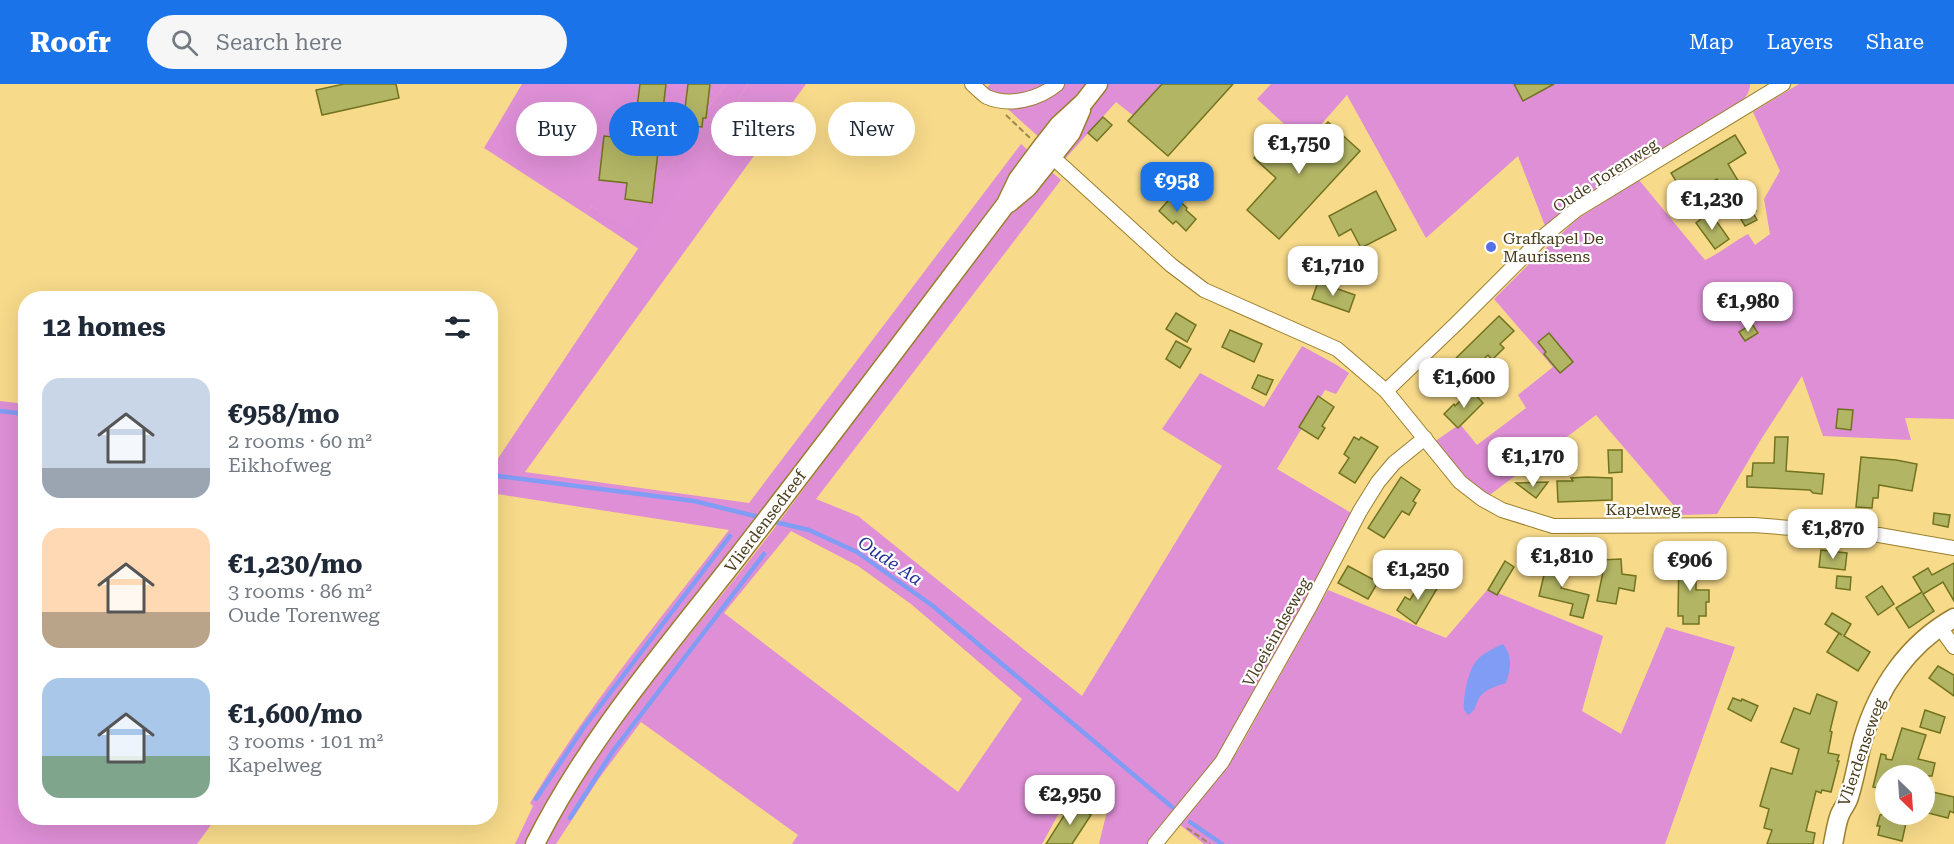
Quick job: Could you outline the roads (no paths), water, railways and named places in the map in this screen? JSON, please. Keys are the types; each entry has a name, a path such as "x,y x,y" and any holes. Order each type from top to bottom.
{"main road":[{"name":"Vlierdensedreef","path":"535,844 546,821 600,735 754,537 1006,204 1018,179 1041,148 1059,125 1084,102 1098,84"},
{"name":"Vlierdensedreef","path":"1006,204 1028,187 1071,133 1084,102"},
{"name":"Vlierdenseweg","path":"1833,844 1839,816 1849,798 1864,737 1880,693 1900,663 1919,642 1947,622"}],"street":[{"path":"972,84 986,96 1010,101 1041,95 1057,84"},
{"path":"1756,84 1757,99"},
{"name":"Oude Torenweg","path":"1386,391 1544,236 1576,210 1783,84"},
{"name":"Kapelweg","path":"1059,164 1171,265 1204,290 1337,349 1386,391 1460,482 1482,499 1502,510 1553,526 1754,525 1879,535 1954,548"},
{"name":"Vloeieindseweg","path":"1155,844 1222,762 1378,482 1394,463 1425,438"},
{"path":"1947,622 1954,647"}],"water":[{"path":"1503,644 1510,663 1506,683 1484,692 1474,710 1468,715 1464,710 1464,698 1471,669 1481,657"}],"waterway":[{"name":"Oude Aa","path":"0,411 18,413"},
{"name":"Oude Aa","path":"498,476 694,501 763,518"},
{"name":"Oude Aa","path":"771,521 809,530 857,552 933,606 1172,807"},
{"path":"536,799 584,727 730,536"},
{"path":"570,818 613,751 764,554"},
{"name":"Oude Aa","path":"1190,822 1222,844"}],"place":[{"name":"Grafkapel De Maurissens","path":"1491,247"}]}
